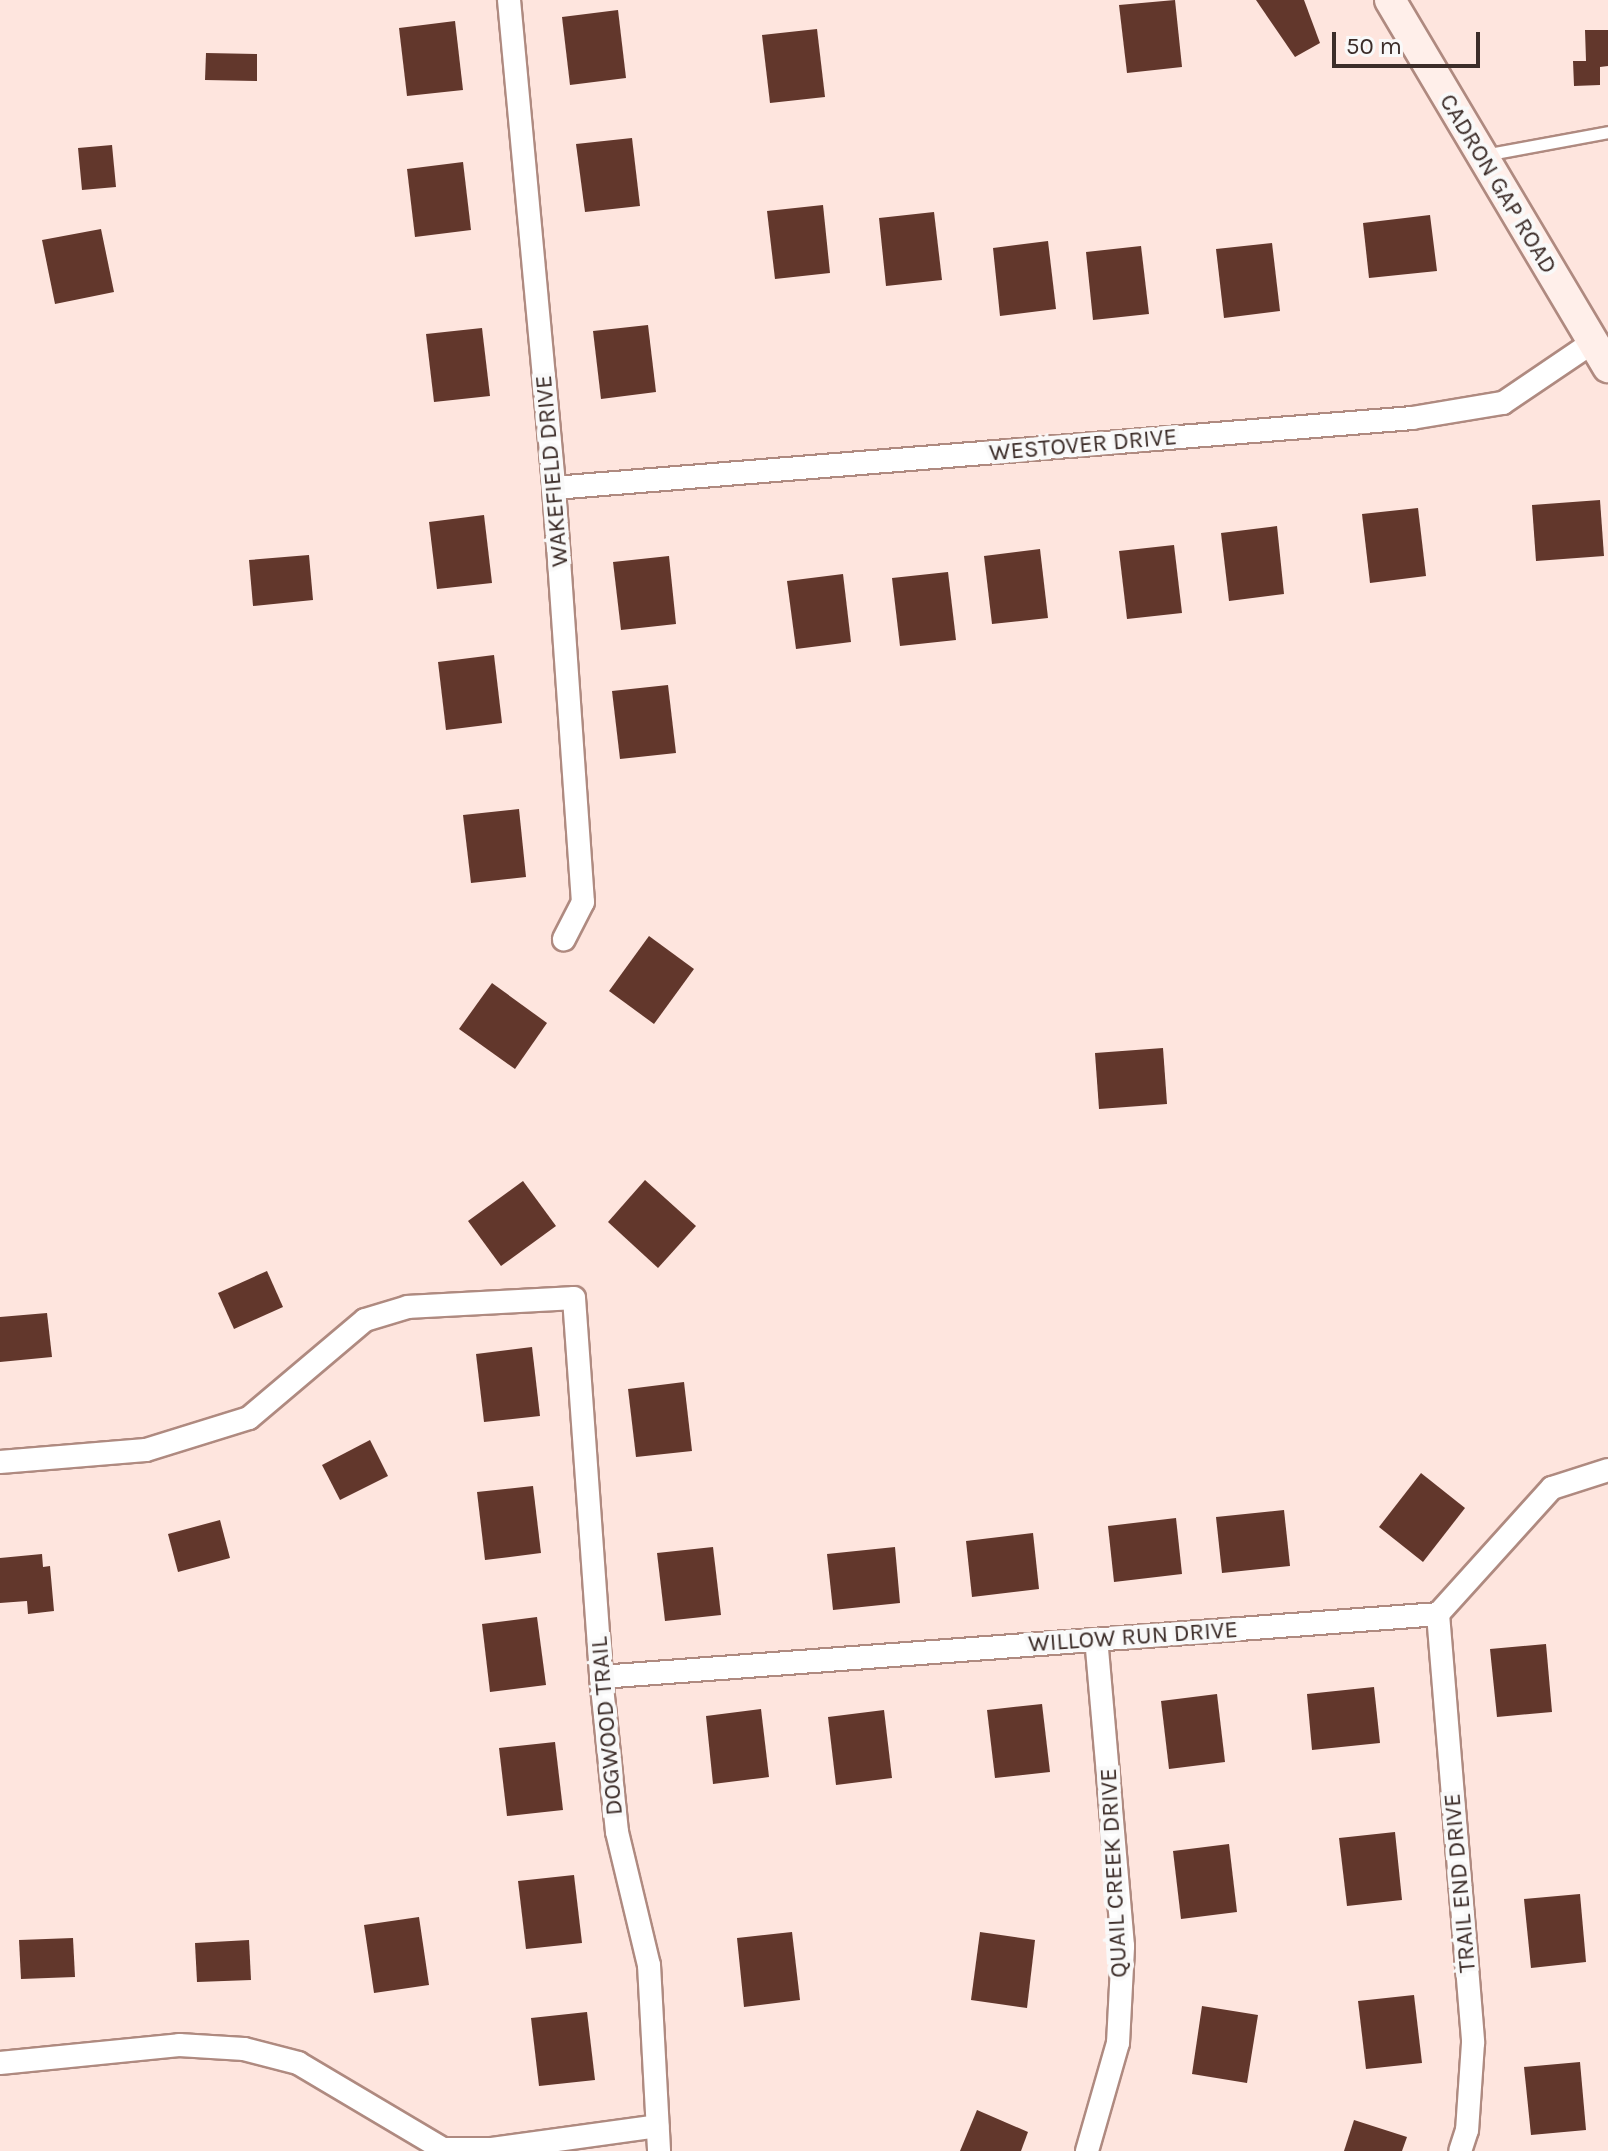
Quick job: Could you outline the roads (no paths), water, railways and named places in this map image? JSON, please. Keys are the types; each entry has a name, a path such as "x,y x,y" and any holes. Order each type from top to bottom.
{"street":[{"name":"WAKEFIELD DRIVE","path":"509,0 554,488 583,902 564,939"},
{"name":"CADRON GAP ROAD","path":"1390,0 1600,355"},
{"name":"WESTOVER DRIVE","path":"554,488 1412,418 1503,403 1600,355"},
{"name":"DOGWOOD TRAIL","path":"0,1462 146,1450 249,1418 365,1320 408,1307 574,1298 601,1677 617,1832 649,1965 659,2151"},
{"path":"1438,1614 1552,1488 1608,1470"},
{"name":"WILLOW RUN DRIVE","path":"601,1677 1438,1614"},
{"name":"TRAIL END DRIVE","path":"1438,1614 1473,2043 1467,2130 1460,2151"},
{"name":"QUAIL CREEK DRIVE","path":"1087,2151 1118,2043 1123,1946 1096,1640"},
{"path":"0,2063 179,2045 244,2049 298,2063 443,2149 492,2149 657,2126"}],"lane":[{"path":"1479,155 1608,132"}]}
